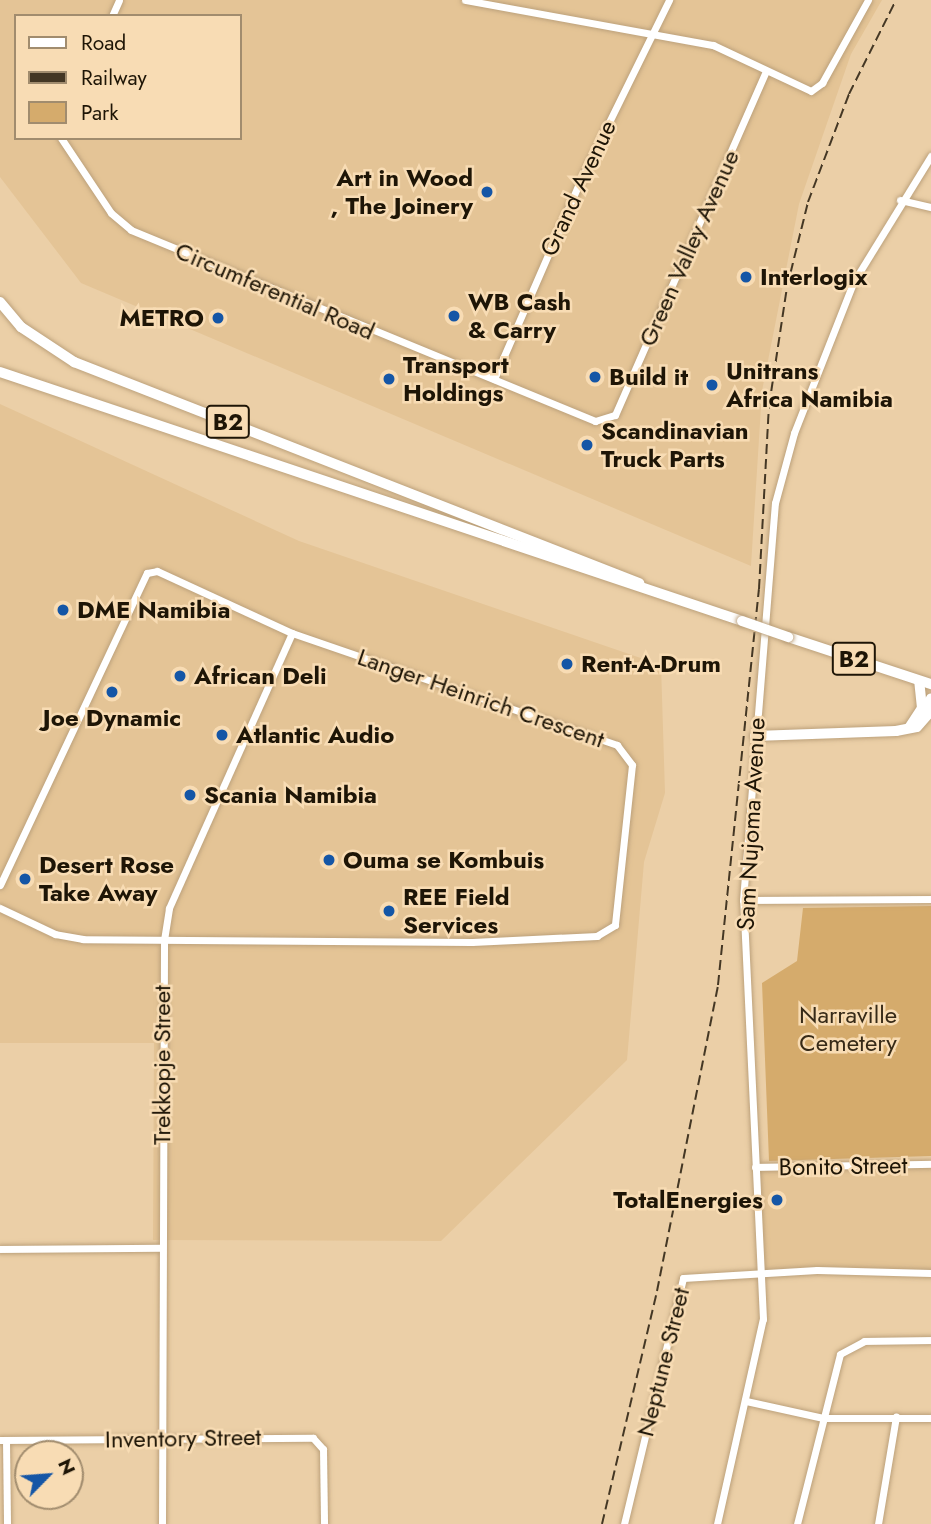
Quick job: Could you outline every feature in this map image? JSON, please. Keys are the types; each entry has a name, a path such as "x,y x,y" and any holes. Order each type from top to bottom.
{"highway":[{"name":"B2","path":"0,302 21,327 74,362 658,593"},
{"name":"B2","path":"0,372 931,684"},
{"path":"908,729 922,708 919,681"},
{"path":"908,729 931,698"},
{"path":"755,736 908,729 931,711"}],"street":[{"path":"465,0 713,45 801,89 822,83 869,0"},
{"name":"Grand Avenue","path":"494,379 669,0"},
{"name":"Green Valley Avenue","path":"606,419 615,415 766,71"},
{"name":"Circumferential Road","path":"62,140 111,213 131,230 595,421 606,419"},
{"name":"Sam Nujoma Avenue","path":"717,1524 763,1319 763,1273 755,1167 743,900 755,736 781,479 823,351 900,200 931,156"},
{"path":"900,200 931,207"},
{"name":"Langer Heinrich Crescent","path":"0,885 147,573 157,571 292,633 617,745 628,754 615,925 597,936 472,942 69,938 0,908"},
{"name":"Trekkopje Street","path":"162,1524 160,1248 164,940 169,908 292,633"},
{"path":"743,900 931,899"},
{"name":"Bonito Street","path":"755,1167 931,1164"},
{"path":"0,1249 160,1248"},
{"name":"Neptune Street","path":"624,1524 678,1282 689,1275 931,1273"},
{"path":"797,1524 840,1354 849,1345 931,1340"},
{"path":"746,1401 823,1418 931,1418"},
{"path":"878,1524 896,1417"},
{"name":"Inventory Street","path":"3,1440 306,1437 321,1444 324,1524"},
{"path":"3,1440 7,1524"}],"shaded area":[{"path":"0,0 882,0 851,54 799,204 762,391 751,566 81,283 0,177"},
{"path":"0,404 299,541 661,665 665,793 644,862 627,1060 441,1241 153,1240 154,1043 0,1043"},
{"path":"931,1164 931,1273 763,1273 755,1167"}],"green space":[{"name":"Narraville Cemetery","path":"931,906 931,1156 769,1161 762,983 797,961 803,908"}],"railway":[{"path":"602,1524 657,1291 718,985 759,589 769,406 787,287 808,202 849,94 896,0"}],"place":[{"name":"Art in Wood , The Joinery","path":"487,192"},
{"name":"Interlogix","path":"746,277"},
{"name":"WB Cash & Carry","path":"454,316"},
{"name":"METRO","path":"218,318"},
{"name":"Build it","path":"595,377"},
{"name":"Transport Holdings","path":"389,379"},
{"name":"Unitrans Africa Namibia","path":"712,385"},
{"name":"Scandinavian Truck Parts","path":"587,445"},
{"name":"DME Namibia","path":"63,610"},
{"name":"Rent-A-Drum","path":"567,664"},
{"name":"African Deli","path":"180,676"},
{"name":"Joe Dynamic","path":"112,692"},
{"name":"Atlantic Audio","path":"222,735"},
{"name":"Scania Namibia","path":"190,795"},
{"name":"Ouma se Kombuis","path":"329,860"},
{"name":"Desert Rose Take Away","path":"25,879"},
{"name":"REE Field Services","path":"389,911"},
{"name":"TotalEnergies","path":"777,1200"}]}
